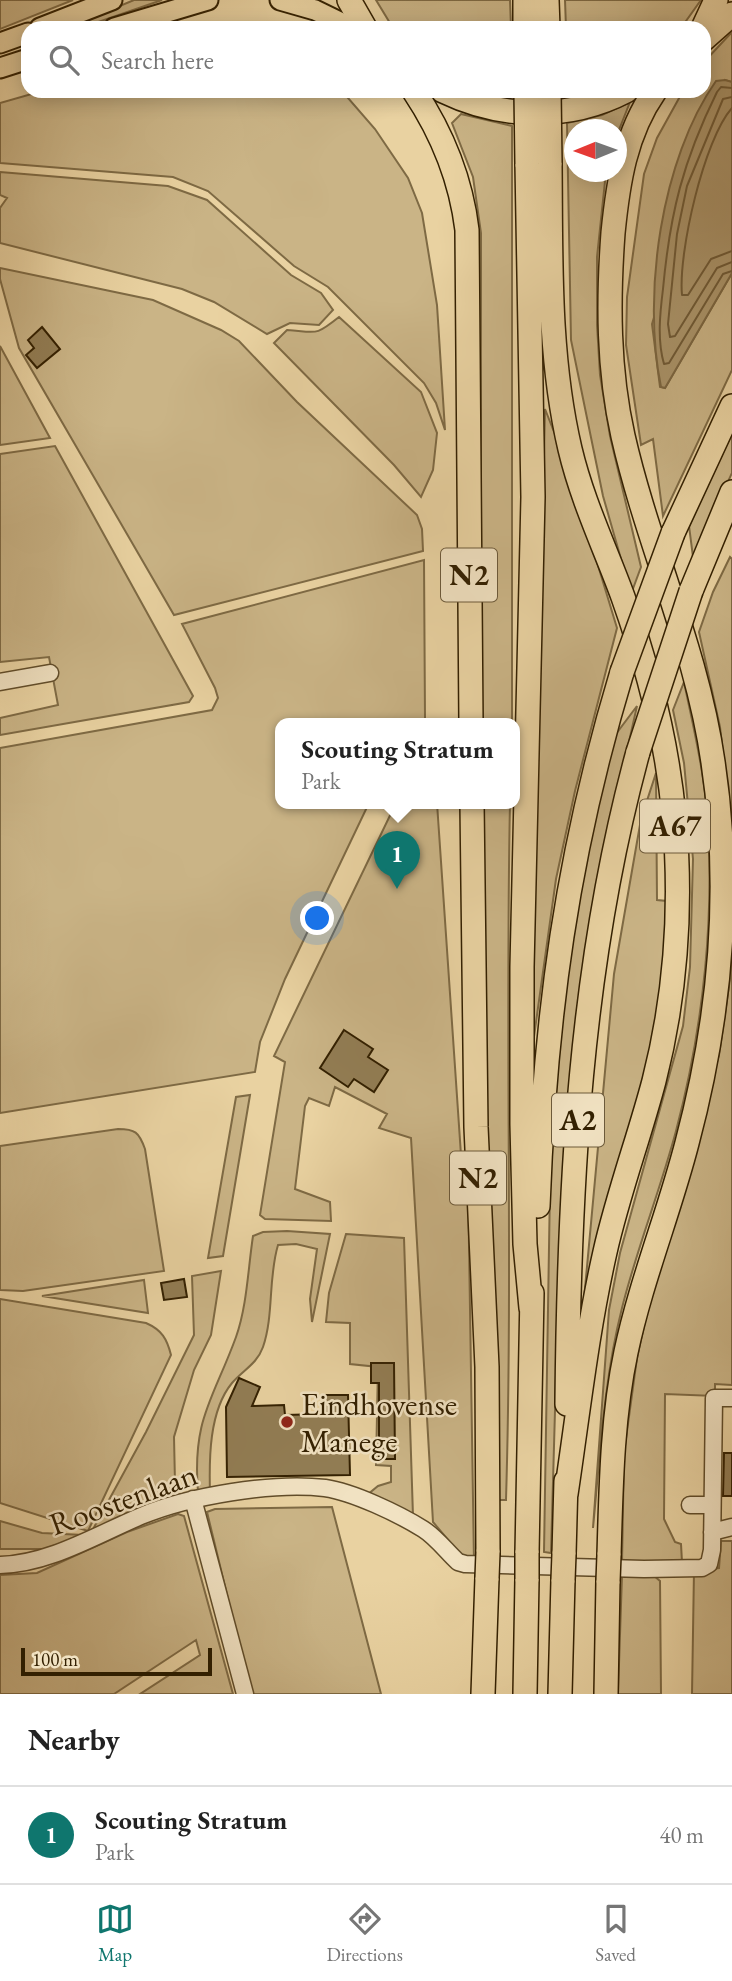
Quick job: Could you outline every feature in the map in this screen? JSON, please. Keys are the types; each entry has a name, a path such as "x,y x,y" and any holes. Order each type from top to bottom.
{"highway":[{"path":"349,0 361,21"},
{"path":"525,0 525,21"},
{"path":"547,0 548,21"},
{"path":"706,21 716,0"},
{"path":"711,32 732,14"},
{"name":"N2","path":"418,98 446,149 458,184 467,230 471,718"},
{"path":"462,98 489,108 541,113 594,104 609,98"},
{"name":"A67","path":"527,98 539,163 561,402 570,450 584,497 624,598 644,664 670,778 677,863 677,911 667,1017 655,1077 599,1277 566,1494"},
{"name":"A67","path":"531,1308 525,1244 522,967 539,163 548,98"},
{"path":"606,1694 614,1453 625,1354 687,1145 702,1081 712,1022 722,921 718,800 708,729 690,651 628,453 612,357 610,287 620,177 629,141 651,98"},
{"name":"A2","path":"525,1694 531,1308 541,1125 556,964 587,795 622,672 673,533 732,406"},
{"name":"A2","path":"560,1694 572,1210 583,1047 604,904 638,752 691,591 732,492"},
{"name":"N2","path":"472,809 476,1127 487,1367 488,1552 483,1694"}],"main road":[{"path":"58,21 112,0"},
{"path":"138,21 208,0"},
{"path":"280,0 315,10 338,21"},
{"path":"0,43 21,36"},
{"path":"0,68 21,61"}],"street":[{"path":"0,682 50,673"},
{"path":"732,1398 714,1398 712,1532 732,1527"},
{"name":"Roostenlaan","path":"0,1565 35,1562 144,1515 193,1499 219,1493 324,1488 347,1494 425,1530 458,1562 465,1564 665,1569 702,1567 709,1564 712,1532"},
{"path":"193,1499 245,1694"},
{"path":"690,1505 712,1505"}],"shaded area":[{"path":"0,0 73,0 0,29"},
{"path":"134,0 162,0 101,21 84,21"},
{"path":"376,0 510,0 511,21 389,21"},
{"path":"565,0 701,0 686,21 566,21"},
{"path":"732,32 732,82 725,80 652,324 660,387 665,388 732,273 732,370 663,516 653,439 641,445 626,345 627,297 644,174 657,138 679,98 711,98 711,54"},
{"path":"21,97 348,98 375,129 408,178 422,213 437,305 445,430 436,403 424,383 328,287 294,266 208,191 173,177 0,163 0,103"},
{"path":"630,102 623,119 584,119 602,115"},
{"path":"461,114 512,126 512,718 481,718 481,233 473,177 452,123"},
{"path":"0,172 168,186 207,200 291,275 321,293 333,310 319,325 290,323 267,334 214,302 182,289 0,243 0,208 7,198 0,195"},
{"path":"568,182 605,182 597,257 600,375 610,436 641,567 631,594 603,496 571,340"},
{"path":"0,268 153,300 221,330 239,341 297,402 417,515 422,529 423,551 174,615 19,348 0,279"},
{"path":"339,317 421,392 437,433 433,470 421,497 394,465 274,343 287,330 315,332"},
{"path":"0,346 50,438 0,445"},
{"path":"545,409 569,470 617,628 575,791 556,879 531,1058"},
{"path":"732,433 732,473 693,557 689,526"},
{"path":"55,446 193,696 189,702 0,735 0,718 58,705 49,657 0,662 0,454"},
{"path":"730,557 732,833 720,727 699,632 713,592"},
{"path":"424,560 425,718 275,718 275,809 366,809 285,979 260,1042 255,1072 0,1113 0,748 212,710 218,698 215,688 182,624"},
{"path":"684,682 706,801 709,884 705,967 686,1091 616,1335 603,1417 593,1528 609,1310 620,1253 683,1026 690,967 693,859 684,763 673,710"},
{"path":"637,706 596,889 583,968 558,1304 551,1553 544,1552 551,1126 564,967 610,742"},
{"path":"656,773 657,900 667,901 667,964 659,1016 583,1310 614,974 641,819"},
{"path":"393,809 437,809 461,1155 468,1183 474,1562 460,1554 433,1522 411,1138 379,1128 387,1114 335,1087 329,1106 309,1098 305,1106 295,1189 330,1202 331,1221 265,1219 260,1215 285,1062 274,1056"},
{"path":"482,809 510,809 506,1500 495,1500 483,1126"},
{"path":"732,872 732,965 729,922"},
{"path":"732,965 732,1385 715,1384 715,1396 665,1394 664,1519 675,1542 681,1544 682,1562 622,1562 624,1453 637,1358 649,1303 719,1055"},
{"path":"250,1095 223,1256 208,1258 236,1097"},
{"path":"118,1129 136,1133 145,1149 164,1271 23,1291 0,1290 0,1146"},
{"path":"263,1232 330,1234 312,1322 310,1299 317,1249 296,1244 278,1245 269,1322 263,1347 257,1358 224,1394 212,1436 210,1493 198,1492 197,1467 201,1427 240,1325 253,1236"},
{"path":"346,1234 404,1238 413,1516 367,1495 378,1486 391,1482 391,1466 376,1465 378,1367 350,1364 350,1323 326,1322 329,1293"},
{"path":"221,1271 211,1335 194,1370 174,1437 175,1483 171,1493 92,1531 146,1432 194,1335 192,1276"},
{"path":"144,1280 148,1313 42,1296"},
{"path":"0,1299 146,1323 160,1332 168,1344 171,1355 88,1531 0,1503"},
{"path":"332,1507 381,1694 251,1694 207,1512 215,1509"},
{"path":"178,1514 184,1516 233,1694 140,1694 200,1655 196,1640 114,1694 0,1694 0,1575 37,1573 127,1532"},
{"path":"0,1521 42,1533 84,1535 45,1549 0,1549"},
{"path":"721,1541 732,1541 732,1694 692,1694 694,1571 719,1568"},
{"path":"622,1575 653,1575 660,1581 661,1694 618,1694"}],"water":[{"path":"716,81 732,82 732,273 665,388 661,387 654,311 661,229 669,188 682,149 697,113 706,98 711,98 711,89"}],"building":[{"path":"42,327 60,349 37,368 26,355 34,348 28,340"},
{"path":"344,1030 373,1049 368,1057 388,1070 374,1092 354,1079 348,1087 320,1068"},
{"path":"184,1279 187,1297 164,1300 161,1283"},
{"path":"371,1363 394,1363 395,1459 379,1459 379,1383 371,1383"},
{"name":"Eindhovense Manege","path":"239,1378 260,1387 252,1406 284,1405 285,1415 322,1414 323,1395 348,1395 350,1475 227,1477 226,1407"},
{"path":"724,1453 732,1453 732,1496 723,1496"}],"place":[{"name":"Scouting Stratum","path":"397,889"},
{"name":"Eindhovense Manege","path":"287,1422"}]}
